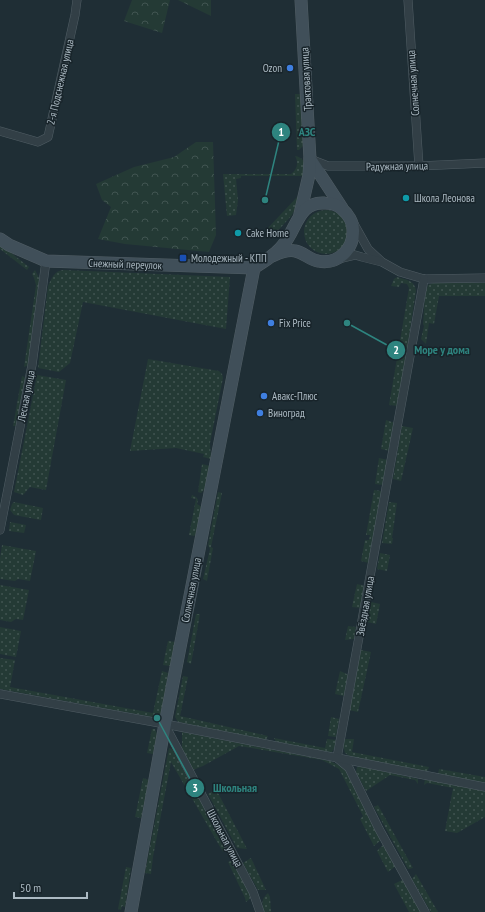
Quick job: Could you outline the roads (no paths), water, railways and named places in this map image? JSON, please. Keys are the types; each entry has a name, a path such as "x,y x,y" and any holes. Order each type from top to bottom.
{"street":[{"name":"2-я Подснежная улица","path":"0,131 38,142 48,137 74,20 77,0"},
{"name":"Трактовая улица","path":"298,219 309,175 310,159 301,0"},
{"name":"Солнечная улица","path":"408,0 419,166"},
{"name":"Трактовая улица","path":"310,159 346,213"},
{"name":"Радужная улица","path":"310,159 328,166 419,166 485,163"},
{"path":"254,268 272,256 284,245 298,219 309,206 320,203 332,203 346,213 368,249 382,262 400,272 424,279 485,278"},
{"path":"336,260 348,250 353,240 354,228 346,213"},
{"path":"298,219 294,236 298,247 306,256"},
{"name":"Снежный переулок","path":"0,239 9,245 46,261 254,268"},
{"path":"272,256 283,251 296,251 316,261 328,262 355,255 382,262"},
{"name":"Лесная улица","path":"0,530 32,366 46,261"},
{"name":"Солнечная улица","path":"131,912 165,724 254,268"},
{"name":"Звёздная улица","path":"337,758 424,279"},
{"path":"0,694 165,724 485,787"},
{"name":"Школьная улица","path":"165,724 254,892 260,912"},
{"path":"337,758 349,768 379,829 425,912"}],"place":[{"name":"Ozon","path":"290,68"},
{"name":"Школа Леонова","path":"406,198"},
{"name":"АЗС","path":"265,200"},
{"name":"Cake Home","path":"238,233"},
{"name":"Молодежный - КПП","path":"183,258"},
{"name":"Fix Price","path":"271,323"},
{"name":"Море у дома","path":"347,323"},
{"name":"Авакс-Плюс","path":"264,396"},
{"name":"Виноград","path":"260,413"},
{"name":"Школьная","path":"157,718"}]}
